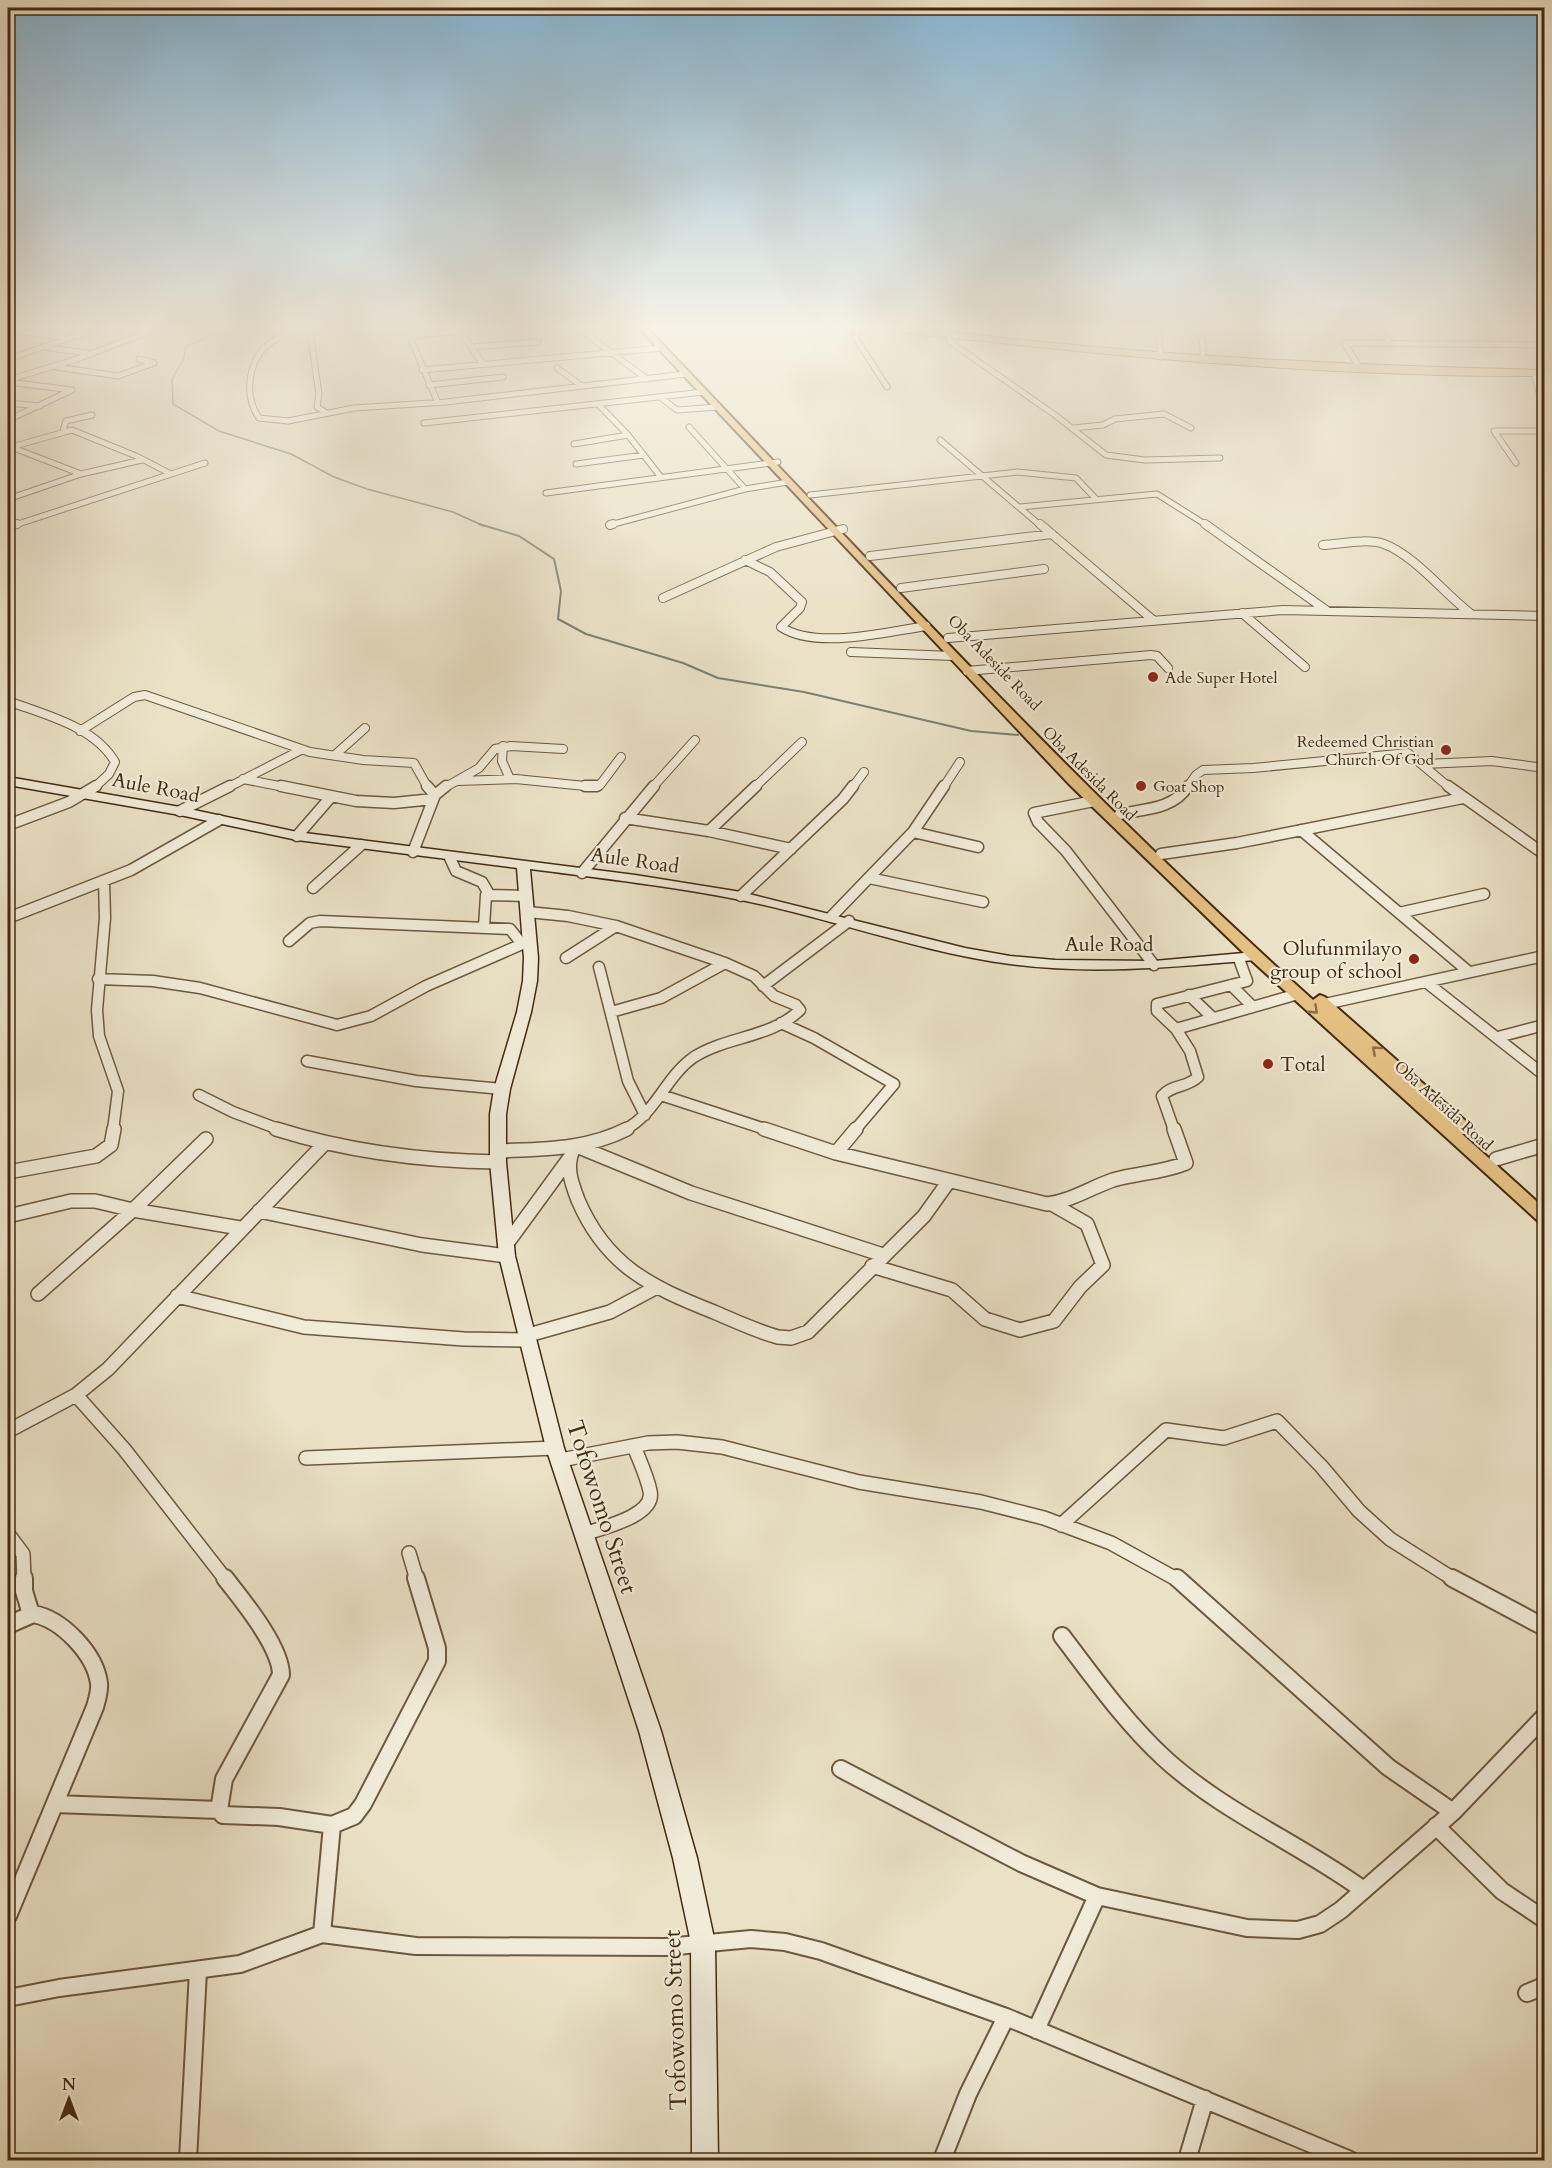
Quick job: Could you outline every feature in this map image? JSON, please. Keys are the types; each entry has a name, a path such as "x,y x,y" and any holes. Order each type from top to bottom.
{"main road":[{"name":"Oba Adesida Road","path":"740,426 774,462 788,482 838,530 953,656 973,671 1080,780 1094,801 1255,956 1468,1140 1545,1217"},
{"name":"Oba Adeside Road","path":"774,462 813,494 838,530 870,556 901,588 948,638 973,671"},
{"path":"1080,780 1120,814 1325,1004 1468,1140 1496,1159 1545,1202"}],"street":[{"path":"63,431 64,426"},
{"path":"619,426 660,476"},
{"path":"1070,426 1108,455 1149,460 1220,458"},
{"path":"1073,428 1085,426"},
{"path":"689,427 745,489"},
{"path":"1516,463 1494,431 1545,430"},
{"path":"9,447 63,431 77,431 171,474"},
{"path":"574,444 628,435"},
{"path":"940,440 1153,620"},
{"path":"9,447 81,474"},
{"path":"576,464 644,455"},
{"path":"8,499 81,474 142,460"},
{"path":"546,493 774,462"},
{"path":"8,527 205,463"},
{"path":"813,494 1023,472 1074,477 1096,499"},
{"path":"610,525 745,489 788,482"},
{"path":"15,490 23,493"},
{"path":"1020,507 1157,494 1184,509 1326,610"},
{"path":"663,598 745,560 838,530"},
{"path":"870,556 1052,534"},
{"path":"1323,545 1371,542 1384,544 1422,569 1448,596 1471,614"},
{"path":"745,560 770,572 802,602 800,608 781,627 787,632 824,638 926,626"},
{"path":"901,588 1044,569"},
{"path":"948,638 1242,613 1326,610 1545,616"},
{"path":"1242,613 1305,667"},
{"path":"851,652 953,656"},
{"path":"973,671 1151,655 1156,656 1168,668"},
{"path":"80,731 134,697 145,695 279,741 299,751 387,764 414,763 434,797"},
{"path":"8,701 80,731 102,744 116,762 103,782 85,794 8,825"},
{"path":"335,755 365,728"},
{"path":"582,873 625,818 695,740"},
{"path":"709,831 802,742"},
{"path":"243,779 320,792 329,795 330,798 390,804 434,797 455,781 479,768 495,748 503,746 563,749"},
{"path":"503,746 502,761 510,779"},
{"path":"180,811 299,751"},
{"path":"1120,814 1177,800 1188,790 1197,773 1203,770 1253,768 1404,753 1412,754 1463,798 1540,848 1545,854"},
{"path":"455,781 510,779 597,786 621,758"},
{"path":"1424,764 1492,761 1545,768"},
{"path":"831,916 913,832 960,762"},
{"path":"741,896 843,799 864,772"},
{"name":"Aule Road","path":"8,781 180,811 297,836 741,896 831,916 965,952 1010,960 1055,964 1154,965 1255,956"},
{"path":"413,852 434,797"},
{"path":"297,836 330,798"},
{"path":"1161,854 1301,830 1463,798"},
{"path":"1094,801 1034,813 1038,822 1065,851 1154,965"},
{"path":"625,818 709,831 791,849"},
{"path":"8,918 104,881 146,862 219,820"},
{"path":"1301,830 1469,972"},
{"path":"913,832 978,847"},
{"path":"313,888 361,845"},
{"path":"199,1095 233,1114 265,1126 325,1143 425,1160 498,1157 576,1147 606,1140 645,1115 671,1079 690,1059 781,1023 795,1015 800,1008 774,996 754,976 725,963 616,926 568,916 489,894 482,882 456,870 450,858"},
{"name":"Tofowomo Street","path":"523,866 530,981 524,1012 502,1089 498,1114 498,1157 506,1251 526,1338 558,1454 650,1731 683,1849 703,1943 705,2160"},
{"path":"869,879 983,902"},
{"path":"8,1172 96,1156 111,1144 118,1089 102,1050 98,1028 98,979 106,909 104,881"},
{"path":"484,927 485,897 489,894"},
{"path":"1399,913 1484,894"},
{"path":"98,979 153,981 200,988 337,1025 371,1016 426,986 526,943 512,930 484,927 316,921 289,941"},
{"path":"763,986 849,921"},
{"path":"566,958 616,926"},
{"path":"1325,1004 1545,956"},
{"path":"1052,1204 1114,1180 1167,1171 1185,1163 1162,1096 1168,1089 1192,1083 1198,1077 1190,1051 1176,1029 1156,1007 1161,1001 1249,980 1239,959"},
{"path":"611,1012 661,998 725,963"},
{"path":"599,968 628,1081 645,1115"},
{"path":"1426,982 1545,1075"},
{"path":"1231,985 1252,1007"},
{"path":"1176,1029 1298,994"},
{"path":"1189,995 1213,1018"},
{"path":"781,1023 814,1038 894,1084 836,1153"},
{"path":"1498,1037 1545,1025"},
{"path":"308,1061 439,1084 502,1089"},
{"path":"661,1095 836,1153 1052,1204 1087,1224 1103,1265 1080,1287 1062,1313 1044,1326 1031,1329 1010,1328 985,1319 952,1290 872,1266"},
{"path":"38,1294 133,1210 206,1139"},
{"path":"8,1431 76,1395 114,1363 240,1228 325,1143"},
{"path":"1496,1159 1545,1145"},
{"path":"259,1211 412,1244 506,1251 576,1147"},
{"path":"576,1147 667,1185 884,1255"},
{"path":"568,1160 573,1185 592,1232 609,1252 655,1288 769,1334 791,1338 808,1332 924,1216 949,1181"},
{"path":"8,1216 71,1201 95,1202 240,1228"},
{"path":"177,1296 304,1327 464,1339 526,1338 616,1308 644,1296 655,1288"},
{"path":"76,1395 124,1449 246,1605 281,1663 281,1675 275,1689 224,1779 219,1810 223,1815 231,1817 279,1816 332,1825 354,1816 363,1804 437,1661 437,1648 409,1553"},
{"path":"1061,1525 1166,1430 1224,1438 1277,1421 1321,1466 1359,1510 1390,1539 1455,1580 1545,1627"},
{"path":"306,1458 558,1454 679,1442 734,1449 900,1492 997,1505 1061,1525 1150,1561 1174,1576 1388,1767 1453,1812"},
{"path":"584,1534 629,1518 646,1506 650,1499 651,1493 634,1446"},
{"path":"8,1534 23,1554 24,1591 31,1614"},
{"path":"8,1625 31,1614 51,1618 65,1630 95,1671 99,1684 96,1707 8,1916"},
{"path":"1062,1636 1119,1711 1166,1759 1238,1814 1324,1862 1362,1889"},
{"path":"841,1769 1021,1863 1097,1896 1116,1902 1272,1931 1298,1930 1320,1924 1341,1910 1362,1889 1453,1812 1545,1717"},
{"path":"55,1804 219,1810"},
{"path":"322,1934 332,1825"},
{"path":"1436,1826 1502,1891 1545,1919"},
{"path":"1036,2030 1097,1896"},
{"path":"8,1998 59,1988 240,1964 322,1934 338,1934 416,1946 609,1948 751,1940 785,1942 821,1951 1006,2017 1350,2160"},
{"path":"188,2160 198,1971"},
{"path":"1527,1993 1545,1986"},
{"path":"942,2160 969,2094 1006,2017"},
{"path":"1187,2160 1205,2099"}],"waterway":[{"path":"211,426 219,431 291,454 334,477 367,489 453,512 481,525"},
{"path":"481,525 519,536 554,559 561,591 558,619 586,634 683,663 718,678 804,692 971,731 1018,735"}],"place":[{"name":"Ade Super Hotel","path":"1153,677"},
{"name":"Redeemed Christian Church Of God","path":"1446,750"},
{"name":"Goat Shop","path":"1141,786"},
{"name":"Olufunmilayo group of school","path":"1414,959"},
{"name":"Total","path":"1268,1064"}]}
